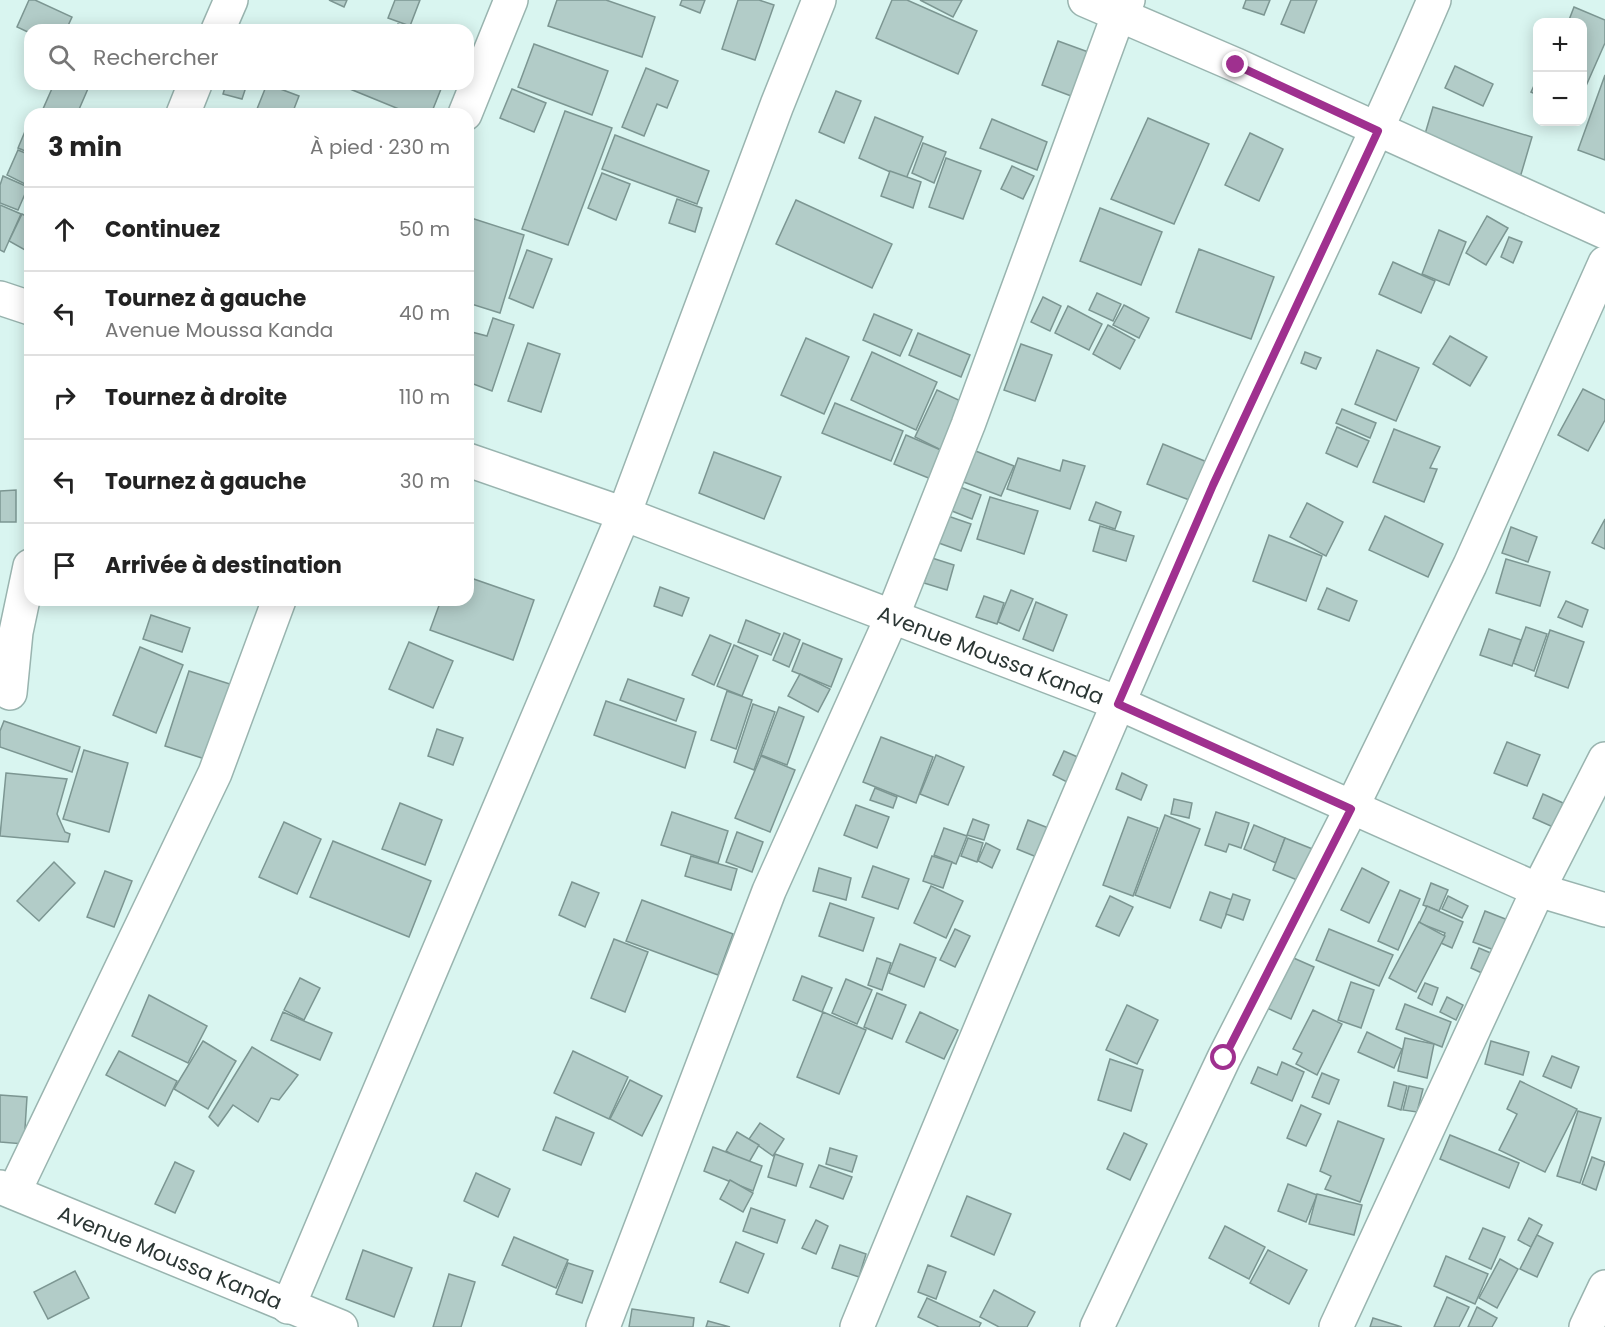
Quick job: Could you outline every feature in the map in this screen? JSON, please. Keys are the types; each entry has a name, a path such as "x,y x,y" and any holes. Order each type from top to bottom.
{"street":[{"path":"221,24 231,0"},
{"path":"467,108 511,0"},
{"path":"288,1307 624,514 772,116 819,0"},
{"path":"1085,0 1123,8 1236,65 1378,131 1605,232"},
{"path":"857,1327 1118,704 1213,485 1378,131 1434,0"},
{"path":"603,1327 769,891 892,617 1036,247 1123,8"},
{"path":"185,108 193,90"},
{"path":"1097,1327 1224,1058 1351,809 1470,565 1605,263"},
{"path":"0,298 24,306"},
{"name":"Avenue Moussa Kanda","path":"474,462 624,514 1118,704 1538,890 1605,910"},
{"path":"10,693 16,632 24,594"},
{"path":"7,1190 215,773 277,606"},
{"path":"1336,1327 1538,890 1605,759"},
{"name":"Avenue Moussa Kanda","path":"7,1190 341,1327"},
{"path":"1586,1327 1605,1287"}],"building":[{"path":"29,0 35,0 72,17 69,24 24,24 24,30 17,27"},
{"path":"329,0 347,0 344,7"},
{"path":"395,0 420,0 411,24 388,18"},
{"path":"557,0 606,0 655,17 642,57 548,26"},
{"path":"682,0 705,0 700,13 680,5"},
{"path":"738,0 759,0 774,5 755,60 722,49"},
{"path":"892,0 907,0 977,31 958,74 876,38"},
{"path":"920,0 962,0 953,17"},
{"path":"1246,0 1270,0 1264,15 1243,8"},
{"path":"1291,0 1317,0 1304,33 1281,24"},
{"path":"1574,7 1605,20 1605,43 1587,84 1587,18 1570,18"},
{"path":"1058,41 1102,57 1087,102 1042,85"},
{"path":"534,44 608,71 592,115 518,87"},
{"path":"1455,66 1493,84 1483,106 1445,88"},
{"path":"646,68 678,81 667,108 657,104 644,136 622,127"},
{"path":"1605,75 1605,160 1578,150"},
{"path":"512,89 546,103 534,132 500,118"},
{"path":"51,90 87,90 80,108 43,108"},
{"path":"224,90 245,90 242,99 223,94"},
{"path":"265,90 283,90 299,96 294,108 257,108"},
{"path":"352,90 441,90 433,108 396,108"},
{"path":"836,91 861,101 844,143 819,132"},
{"path":"1433,107 1532,137 1519,181 1420,151"},
{"path":"565,111 612,128 568,245 522,229"},
{"path":"875,117 923,137 906,179 859,158"},
{"path":"1148,118 1209,144 1174,224 1111,199"},
{"path":"992,119 1047,142 1037,170 980,148"},
{"path":"1250,133 1283,149 1259,201 1225,185"},
{"path":"24,134 24,150 18,148"},
{"path":"615,135 709,171 697,204 602,169"},
{"path":"923,143 946,152 934,183 912,173"},
{"path":"18,150 24,152 24,184 7,175"},
{"path":"946,158 981,171 963,219 929,207"},
{"path":"1012,166 1034,176 1023,199 1001,189"},
{"path":"890,171 921,182 913,208 881,196"},
{"path":"602,173 630,184 616,220 588,208"},
{"path":"3,176 24,185 24,196 18,210 0,203 0,185"},
{"path":"677,199 702,208 695,232 669,223"},
{"path":"796,200 892,244 872,288 776,244"},
{"path":"0,205 21,214 4,252 0,250"},
{"path":"1100,208 1162,232 1141,285 1080,261"},
{"path":"22,214 24,215 24,249 9,241"},
{"path":"1487,216 1508,228 1486,265 1466,253"},
{"path":"474,219 524,235 500,313 474,305"},
{"path":"1439,230 1466,242 1449,285 1422,274"},
{"path":"1509,237 1522,242 1513,263 1501,257"},
{"path":"1199,249 1274,277 1251,339 1176,312"},
{"path":"527,250 552,259 533,308 509,298"},
{"path":"1393,262 1435,281 1421,313 1379,294"},
{"path":"1097,293 1121,304 1113,321 1089,310"},
{"path":"1043,297 1061,306 1050,331 1031,322"},
{"path":"1124,305 1149,318 1139,338 1113,325"},
{"path":"1068,306 1102,324 1089,350 1055,333"},
{"path":"874,314 912,330 900,356 863,340"},
{"path":"493,318 514,325 492,391 474,384 474,333 487,336"},
{"path":"1108,325 1135,340 1120,369 1093,354"},
{"path":"918,333 970,355 961,377 909,355"},
{"path":"1450,336 1487,357 1470,386 1433,364"},
{"path":"806,338 849,357 824,414 781,395"},
{"path":"528,343 560,354 541,412 508,401"},
{"path":"1021,344 1052,355 1035,401 1004,390"},
{"path":"1377,350 1419,368 1396,421 1355,404"},
{"path":"872,352 937,382 916,430 851,400"},
{"path":"1305,352 1321,358 1316,369 1301,363"},
{"path":"1583,389 1605,400 1605,420 1588,451 1558,435"},
{"path":"937,390 965,403 943,451 915,437"},
{"path":"835,403 903,431 891,461 822,433"},
{"path":"1342,409 1376,423 1370,438 1336,423"},
{"path":"1337,427 1369,441 1357,467 1326,453"},
{"path":"1394,429 1440,447 1430,468 1437,469 1424,502 1373,482"},
{"path":"906,435 943,451 931,479 894,464"},
{"path":"1163,444 1207,462 1192,501 1147,484"},
{"path":"973,450 1014,466 1001,496 961,481"},
{"path":"714,452 781,477 764,519 699,493"},
{"path":"1018,458 1060,471 1063,460 1085,466 1070,509 1007,489"},
{"path":"955,485 981,495 972,519 947,509"},
{"path":"16,490 16,522 0,522 0,491"},
{"path":"990,497 1038,511 1024,554 977,539"},
{"path":"1096,502 1121,512 1115,529 1089,520"},
{"path":"1307,503 1343,522 1326,556 1290,537"},
{"path":"945,515 971,524 961,551 936,542"},
{"path":"1385,516 1443,544 1428,577 1369,550"},
{"path":"1605,519 1605,549 1592,543"},
{"path":"1100,526 1134,536 1126,561 1093,551"},
{"path":"1511,527 1537,537 1528,562 1502,553"},
{"path":"1269,535 1322,556 1306,601 1253,581"},
{"path":"932,558 954,565 947,590 924,583"},
{"path":"1506,559 1550,572 1540,606 1496,593"},
{"path":"474,579 534,600 513,660 430,630 439,606 474,606"},
{"path":"660,587 689,598 682,616 654,606"},
{"path":"1327,588 1357,601 1349,621 1318,609"},
{"path":"1011,590 1033,599 1019,631 998,622"},
{"path":"984,596 1004,603 997,624 976,617"},
{"path":"1566,601 1588,610 1582,627 1558,617"},
{"path":"1036,602 1067,615 1053,651 1023,639"},
{"path":"151,615 190,628 182,652 143,639"},
{"path":"746,620 780,634 771,655 738,642"},
{"path":"1526,627 1547,634 1534,671 1513,663"},
{"path":"1489,629 1521,640 1512,666 1480,655"},
{"path":"1550,630 1584,642 1568,688 1535,676"},
{"path":"784,633 800,640 789,667 773,660"},
{"path":"710,635 731,644 714,685 692,675"},
{"path":"409,642 453,661 433,708 389,689"},
{"path":"803,643 842,659 831,687 792,671"},
{"path":"734,645 758,656 742,696 717,686"},
{"path":"140,647 183,665 156,733 113,715"},
{"path":"189,671 233,685 208,760 165,746"},
{"path":"800,674 830,689 818,712 788,696"},
{"path":"628,679 684,699 676,721 620,700"},
{"path":"727,691 752,700 736,749 711,740"},
{"path":"606,701 696,732 685,768 594,735"},
{"path":"753,704 775,712 754,770 734,762"},
{"path":"779,707 804,717 787,765 761,755"},
{"path":"4,721 80,747 72,772 0,747 0,731"},
{"path":"437,729 463,738 453,765 428,756"},
{"path":"881,737 933,757 916,803 863,782"},
{"path":"1507,742 1540,755 1527,786 1494,773"},
{"path":"84,750 128,763 109,832 63,819"},
{"path":"1064,751 1082,759 1071,784 1053,775"},
{"path":"936,755 964,767 948,805 920,794"},
{"path":"761,756 795,770 770,832 735,818"},
{"path":"6,773 67,779 57,814 65,832 70,834 68,842 0,836"},
{"path":"1122,773 1147,785 1141,800 1116,789"},
{"path":"875,788 897,797 893,808 870,800"},
{"path":"1543,794 1563,803 1553,827 1533,818"},
{"path":"1174,799 1192,803 1189,818 1171,814"},
{"path":"400,803 442,820 425,865 382,849"},
{"path":"856,805 889,817 877,848 844,835"},
{"path":"672,812 728,831 718,863 661,845"},
{"path":"1216,812 1249,823 1241,848 1229,844 1226,852 1205,845"},
{"path":"1165,815 1200,829 1170,908 1135,895"},
{"path":"1128,817 1158,828 1133,896 1103,885"},
{"path":"973,819 989,825 984,840 967,835"},
{"path":"1028,820 1056,831 1044,860 1017,849"},
{"path":"284,822 321,839 297,894 259,877"},
{"path":"1254,825 1285,838 1276,863 1244,849"},
{"path":"944,828 967,836 956,864 934,855"},
{"path":"737,832 763,842 752,872 726,862"},
{"path":"968,838 983,843 977,862 961,856"},
{"path":"1285,838 1315,850 1302,882 1273,870"},
{"path":"333,841 431,881 409,937 310,897"},
{"path":"986,843 1000,850 992,868 978,861"},
{"path":"691,856 737,869 731,890 685,876"},
{"path":"932,856 952,862 943,888 923,881"},
{"path":"54,862 75,883 39,921 17,901"},
{"path":"873,866 909,879 898,909 862,897"},
{"path":"819,868 851,878 846,900 813,891"},
{"path":"1362,868 1389,882 1369,923 1341,910"},
{"path":"105,871 132,881 114,927 87,917"},
{"path":"572,882 599,893 585,927 559,915"},
{"path":"1431,883 1448,890 1439,911 1423,905"},
{"path":"931,886 963,901 946,938 914,923"},
{"path":"1400,890 1420,899 1398,950 1378,941"},
{"path":"1210,892 1232,900 1221,928 1200,920"},
{"path":"1233,894 1250,900 1243,920 1226,914"},
{"path":"1110,896 1133,907 1119,936 1096,926"},
{"path":"1448,896 1468,906 1462,918 1442,909"},
{"path":"642,900 733,934 718,975 626,941"},
{"path":"830,903 874,918 863,951 819,936"},
{"path":"1427,906 1463,922 1452,948 1441,943 1445,933 1419,923"},
{"path":"1485,911 1513,922 1502,953 1473,942"},
{"path":"1419,922 1445,936 1416,992 1389,978"},
{"path":"955,929 970,936 955,967 940,960"},
{"path":"1329,929 1393,955 1379,986 1316,960"},
{"path":"614,939 648,952 625,1012 591,998"},
{"path":"900,944 936,958 924,987 889,973"},
{"path":"1479,948 1493,954 1484,974 1471,968"},
{"path":"1289,956 1314,967 1291,1019 1267,1008"},
{"path":"877,958 891,963 882,990 868,985"},
{"path":"802,976 832,988 822,1012 793,1000"},
{"path":"300,978 320,988 304,1020 284,1010"},
{"path":"846,979 872,990 857,1024 832,1013"},
{"path":"1351,982 1374,990 1361,1028 1338,1020"},
{"path":"1425,983 1438,988 1432,1005 1418,998"},
{"path":"877,993 906,1005 892,1039 864,1027"},
{"path":"149,995 207,1026 188,1063 132,1036"},
{"path":"1447,997 1463,1005 1456,1020 1440,1012"},
{"path":"1405,1004 1451,1022 1442,1047 1396,1029"},
{"path":"1127,1005 1158,1020 1137,1064 1106,1050"},
{"path":"1313,1010 1342,1024 1317,1075 1296,1064 1302,1053 1293,1049"},
{"path":"283,1012 332,1033 320,1060 271,1040"},
{"path":"823,1012 866,1030 839,1094 797,1077"},
{"path":"920,1012 958,1030 944,1059 906,1042"},
{"path":"1367,1032 1402,1049 1394,1068 1358,1052"},
{"path":"1405,1038 1434,1044 1427,1078 1398,1071"},
{"path":"203,1041 236,1061 208,1109 174,1089"},
{"path":"1491,1041 1529,1052 1523,1075 1485,1064"},
{"path":"252,1047 298,1075 279,1100 271,1098 258,1122 233,1105 218,1126 209,1117"},
{"path":"119,1051 177,1081 165,1106 106,1075"},
{"path":"573,1051 628,1077 609,1119 554,1093"},
{"path":"1552,1056 1579,1067 1571,1088 1543,1076"},
{"path":"1110,1059 1143,1070 1131,1111 1098,1100"},
{"path":"1282,1062 1304,1072 1292,1101 1251,1083 1258,1067 1277,1075"},
{"path":"1322,1073 1339,1080 1329,1104 1312,1097"},
{"path":"630,1080 662,1096 642,1136 610,1119"},
{"path":"1520,1081 1577,1109 1545,1172 1499,1150 1517,1114 1507,1109"},
{"path":"1394,1082 1407,1086 1401,1110 1388,1106"},
{"path":"1409,1086 1423,1089 1417,1112 1403,1110"},
{"path":"0,1095 27,1097 24,1144 0,1142"},
{"path":"1301,1105 1321,1114 1306,1146 1287,1138"},
{"path":"1578,1111 1601,1118 1580,1183 1557,1176"},
{"path":"556,1117 594,1133 581,1165 543,1150"},
{"path":"1338,1121 1384,1139 1360,1202 1325,1189 1331,1176 1320,1171"},
{"path":"760,1123 784,1139 773,1156 749,1139"},
{"path":"737,1132 759,1145 748,1164 726,1151"},
{"path":"1124,1133 1147,1144 1130,1180 1107,1169"},
{"path":"1450,1135 1519,1163 1509,1188 1440,1159"},
{"path":"713,1147 762,1166 753,1191 704,1171"},
{"path":"830,1148 857,1156 852,1172 826,1164"},
{"path":"775,1154 803,1164 796,1186 768,1177"},
{"path":"1592,1157 1605,1162 1596,1190 1582,1184"},
{"path":"175,1162 194,1171 175,1213 155,1204"},
{"path":"819,1165 852,1177 843,1199 810,1187"},
{"path":"476,1173 510,1189 498,1217 464,1201"},
{"path":"730,1180 753,1193 743,1212 720,1199"},
{"path":"1288,1184 1317,1195 1306,1222 1278,1211"},
{"path":"1317,1194 1362,1205 1354,1235 1309,1224"},
{"path":"967,1196 1011,1214 994,1255 951,1236"},
{"path":"751,1208 785,1220 777,1243 743,1231"},
{"path":"1529,1218 1542,1225 1531,1247 1518,1240"},
{"path":"816,1220 828,1226 816,1254 802,1248"},
{"path":"1225,1226 1265,1247 1249,1279 1209,1258"},
{"path":"1483,1228 1505,1237 1491,1269 1469,1259"},
{"path":"1537,1235 1553,1243 1537,1277 1520,1269"},
{"path":"514,1237 568,1260 556,1288 502,1265"},
{"path":"736,1242 764,1254 748,1293 720,1282"},
{"path":"840,1245 866,1254 859,1277 832,1268"},
{"path":"363,1250 412,1268 394,1317 346,1299"},
{"path":"1268,1250 1307,1270 1289,1304 1250,1283"},
{"path":"1446,1256 1488,1274 1475,1304 1434,1286"},
{"path":"1500,1259 1518,1269 1497,1308 1479,1298"},
{"path":"568,1263 593,1271 582,1303 556,1294"},
{"path":"928,1265 946,1272 936,1299 918,1292"},
{"path":"75,1271 89,1298 48,1319 34,1292"},
{"path":"449,1274 475,1282 461,1327 433,1327"},
{"path":"994,1290 1035,1312 1027,1327 999,1327 980,1317"},
{"path":"1447,1297 1469,1307 1459,1327 1434,1327"},
{"path":"927,1298 981,1323 979,1327 939,1327 918,1317"},
{"path":"1477,1307 1497,1318 1492,1327 1468,1327"},
{"path":"632,1309 694,1318 693,1327 629,1327"},
{"path":"1373,1318 1402,1327 1370,1327"},
{"path":"708,1321 730,1327 706,1327"}],"route":[{"path":"1224,1058 1351,809 1118,704 1213,485 1378,131 1236,65"}]}
